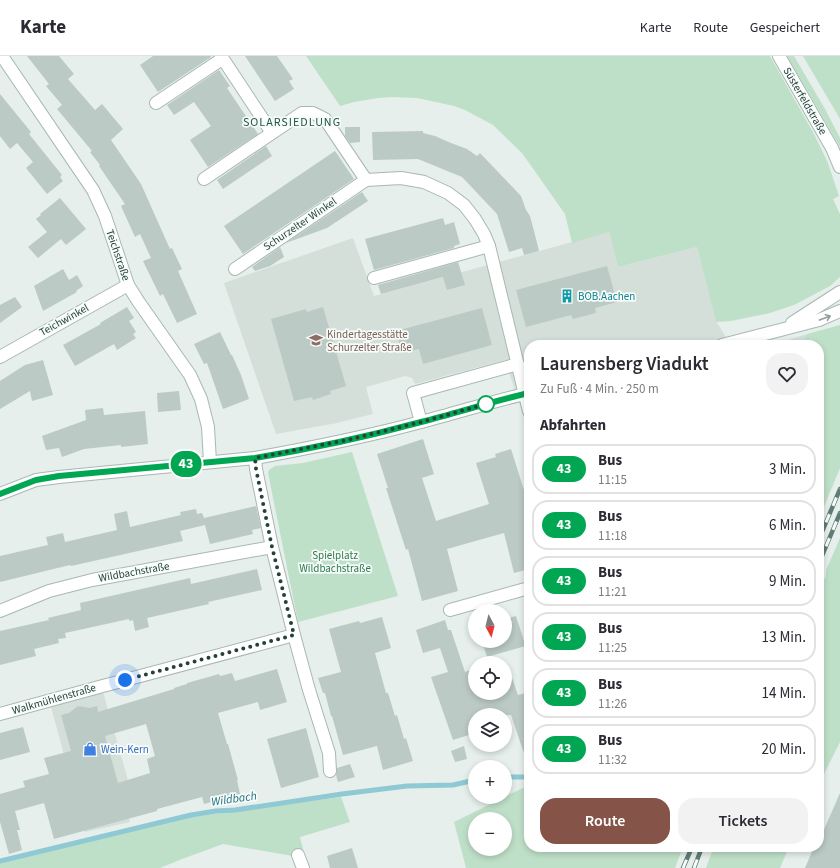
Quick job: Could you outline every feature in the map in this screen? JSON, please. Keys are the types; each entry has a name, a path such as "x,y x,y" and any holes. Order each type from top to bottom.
{"street":[{"name":"Teichstraße","path":"2,56 92,190 105,216 128,284 138,301 190,375 201,399 208,427 210,462"},
{"name":"Süsterfeldstraße","path":"779,56 832,148 840,167"},
{"path":"156,103 222,57 272,133"},
{"path":"204,179 302,113 313,113 325,119 366,180 401,178 424,182 448,193 464,205 475,218 489,246 524,383"},
{"name":"Schurzelter Winkel","path":"235,269 366,180"},
{"path":"374,278 489,246"},
{"name":"Teichwinkel","path":"0,357 128,284"},
{"path":"782,329 840,292"},
{"path":"741,340 818,320 840,311"},
{"path":"421,422 413,393 518,364"},
{"path":"0,494 36,480 59,476 255,458 347,440 421,422 524,394"},
{"path":"255,458 272,547 309,690 330,753 330,771"},
{"name":"Wildbachstraße","path":"0,611 49,592 92,580 272,547"},
{"path":"450,610 524,589"},
{"name":"Walkmühlenstraße","path":"0,714 294,635"},
{"path":"298,855 303,868"}],"shaded area":[{"path":"609,232 618,267 697,247 716,321 728,340 524,340 524,418 505,360 415,384 412,378 405,376 366,387 373,414 337,423 276,434 224,283 353,238 374,296"},
{"path":"807,334 804,340 788,340"},
{"path":"103,692 133,798 126,808 130,822 85,832 51,707"}],"green space":[{"path":"306,56 770,56 814,134 828,163 839,196 833,199 840,214 840,277 830,286 794,305 770,313 731,321 716,322 697,247 618,267 609,232 572,243 565,214 522,153 493,125 465,110 454,106 417,98 378,98 340,106"},
{"path":"787,56 794,56 825,109 840,138 840,147"},
{"path":"803,56 840,56 840,119"},
{"path":"840,325 840,468 824,507 824,340 804,340 807,334"},
{"name":"Spielplatz Wildbachstraße","path":"352,452 398,596 298,622 268,473 269,470 275,466 303,463"},
{"path":"840,538 840,742 824,774 824,580 826,570"},
{"path":"524,787 524,852 681,852 675,868 466,868 454,822 468,815 468,856 512,856 512,812 474,812 490,804 512,804 512,793"},
{"path":"341,797 350,822 300,837 304,853 293,856 223,844 160,868 0,868 0,862 191,817"},
{"path":"712,852 787,852 780,868 706,868"}],"building":[{"path":"27,56 59,56 74,74 68,79 95,110 102,104 123,129 111,140 141,184 170,249 172,248 182,269 178,271 197,314 177,323 163,294 160,296 143,261 151,258 140,234 135,237 121,206 125,204 90,152 92,151 57,109 62,105 46,86 49,84"},
{"path":"153,56 211,57 158,92 140,65"},
{"path":"245,56 277,56 293,79 289,81 294,89 275,101"},
{"path":"219,70 230,86 227,88 258,134 208,167 190,140 211,126 194,102 174,115 167,105"},
{"path":"0,94 31,132 29,134 62,175 60,177 63,181 47,194 26,168 33,162 17,143 10,149 0,136"},
{"path":"345,127 360,127 360,142 350,143 345,136"},
{"path":"423,131 423,133 435,136 467,149 477,156 480,153 521,196 530,216 539,251 524,255 522,248 509,252 497,214 462,177 418,159 373,160 372,132"},
{"path":"266,146 272,156 223,189 217,180"},
{"path":"335,151 354,179 243,254 224,226"},
{"path":"362,192 368,201 327,228 286,243"},
{"path":"60,198 86,229 66,245 61,239 38,258 28,247 47,232 36,219"},
{"path":"443,218 445,225 454,222 460,244 454,246 454,248 374,270 365,239"},
{"path":"280,247 284,257 270,266 255,271 252,267"},
{"path":"458,262 465,285 447,290 443,277 381,294 378,285"},
{"name":"BOB.Aachen","path":"607,266 617,302 595,308 596,313 573,319 571,315 526,327 516,290"},
{"path":"63,269 69,280 77,275 83,286 76,291 77,292 43,311 34,286"},
{"path":"15,297 22,307 0,323 0,305"},
{"path":"127,307 134,318 129,321 136,332 133,334 136,338 117,350 114,344 75,366 63,345 101,324 100,323"},
{"path":"323,307 346,386 330,391 331,394 313,400 312,397 294,401 271,319 306,309 307,312"},
{"path":"482,308 492,345 423,364 419,349 402,353 396,331"},
{"path":"220,332 241,375 249,399 223,409 207,363 204,364 194,344"},
{"path":"43,360 53,395 32,401 30,391 0,409 0,381 25,365"},
{"path":"179,391 181,410 158,412 157,393"},
{"path":"103,408 104,415 145,411 148,444 84,449 62,457 59,448 46,450 42,436 86,420 85,410"},
{"path":"423,439 434,474 422,478 436,521 489,504 476,463 496,457 495,454 511,449 524,490 524,570 514,573 504,533 447,549 458,591 422,601 408,549 406,550 386,488 388,488 377,454"},
{"path":"256,506 261,528 252,530 253,534 210,544 205,525 180,531 183,541 70,565 0,582 0,556 48,545 46,537 63,533 65,542 117,530 114,514 127,511 130,527 181,515 180,512 196,509 197,514 202,513 204,518"},
{"path":"257,569 262,590 147,618 149,627 135,631 133,620 129,621 129,619 65,633 66,638 58,639 59,643 34,649 36,656 0,665 0,631 49,620 48,618 81,610 80,603 190,578 191,584"},
{"path":"516,616 524,641 524,646 487,656 484,648 512,648 512,617"},
{"path":"382,617 391,648 375,653 386,693 388,693 395,716 397,715 404,739 406,738 413,761 383,770 377,746 343,755 325,693 323,693 318,678 341,672 329,629"},
{"path":"445,620 448,630 451,630 465,672 468,671 468,700 512,700 512,678 518,695 524,693 524,753 512,718 512,708 468,708 468,735 453,740 431,677 448,672 440,648 423,653 416,630"},
{"path":"277,669 287,702 260,710 258,702 218,713 238,780 240,794 204,804 202,797 54,839 44,803 15,811 20,830 17,830 22,850 9,854 0,822 0,794 25,787 23,781 49,774 44,758 71,751 61,715 69,713 78,706 90,708 97,706 98,712 219,674 220,676 232,673 235,681","holes":["146,724 155,756 147,759 150,773 118,783 105,736"]},
{"path":"23,727 30,752 0,760 0,733"},
{"path":"306,728 319,777 281,788 267,739"},
{"path":"464,746 467,759 455,762 451,751"},
{"path":"350,764 355,777 338,782 336,775 337,768"},
{"path":"840,793 840,868 805,868 812,852 824,852 824,830"},
{"path":"352,848 358,868 330,868 327,856"}],"waterway":[{"name":"Wildbach","path":"512,777 524,777"},
{"name":"Wildbach","path":"0,861 191,815 407,786 453,785 468,782"}],"railway":[{"path":"824,527 840,489"},
{"path":"824,551 840,513"},
{"path":"683,868 690,852"},
{"path":"694,868 700,852"}],"bus line":[{"name":"43","path":"0,494 36,480 59,476 255,458 277,454 347,440 524,394"}],"place":[{"name":"BOB.Aachen","path":"567,296"},
{"name":"Kindertagesstätte Schurzelter Straße","path":"316,340"},
{"name":"Wein-Kern","path":"90,749"}],"district":[{"name":"SOLARSIEDLUNG","path":"292,122"}],"route":[{"path":"125,680 294,635 272,547 255,458 347,440 486,404"}]}
